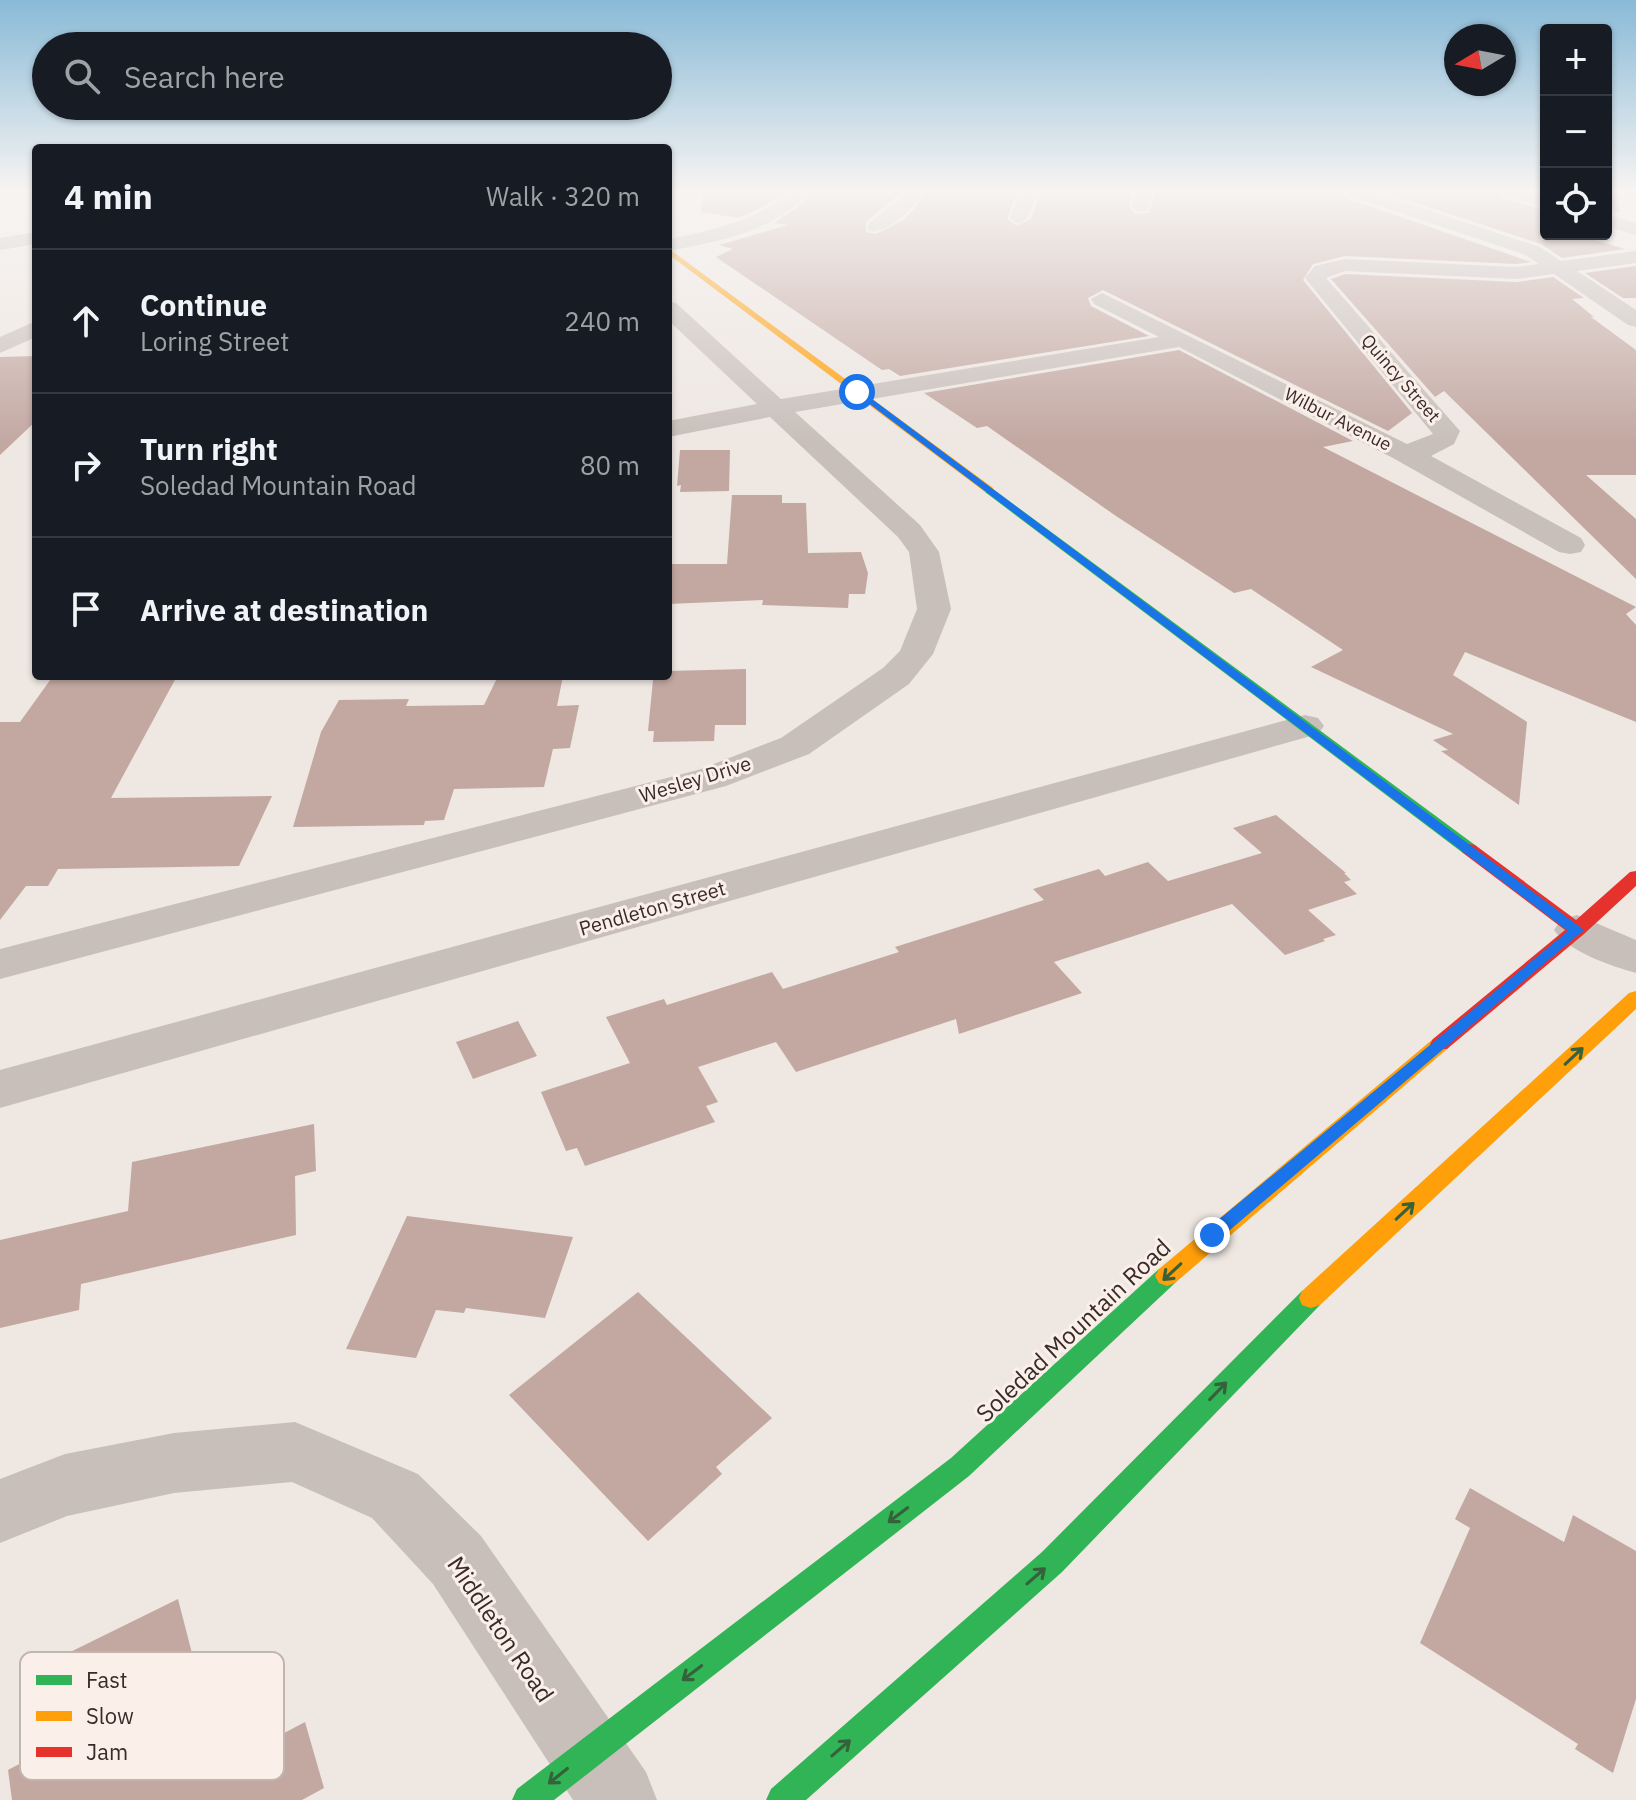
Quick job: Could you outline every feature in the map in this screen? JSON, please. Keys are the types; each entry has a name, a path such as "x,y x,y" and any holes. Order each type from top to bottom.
{"street":[{"path":"703,275 1577,930 1636,958"},
{"name":"Quincy Street","path":"1318,275 1315,278 1447,431 1445,438 1420,451 1403,452"},
{"path":"1570,275 1636,320"},
{"name":"Wilbur Avenue","path":"1102,299 1403,452 1570,545"},
{"name":"Wesley Drive","path":"0,964 712,778 795,746 896,676 916,654 934,609 924,552 909,531 672,312"},
{"path":"0,346 32,330"},
{"path":"672,428 857,392 1181,340"},
{"name":"Pendleton Street","path":"0,1089 1305,726"},
{"name":"Soledad Mountain Road","path":"528,1800 603,1776 960,1467 1212,1235 1577,930 1636,876"},
{"path":"782,1800 1052,1562 1304,1304 1636,998"},
{"name":"Middleton Road","path":"0,1511 65,1485 174,1463 295,1452 395,1496 457,1560 603,1776"}],"building":[{"path":"742,275 1306,275 1303,280 1412,413 1388,431 1103,290 1088,298 1091,306 1149,336 900,376 889,369 882,370"},
{"path":"1342,275 1366,275 1516,282 1553,277 1584,298 1572,299 1636,350 1636,475 1586,475 1636,519 1636,579 1444,391 1435,397 1331,279"},
{"path":"1588,275 1636,275 1636,298 1623,298"},
{"path":"1179,350 1353,441 1323,447 1636,607 1626,614 1636,625 1636,722 1465,652 1453,675 1527,722 1519,805 1441,751 1448,750 1433,740 1453,734 1311,667 1343,650 1251,589 1234,593 987,426 977,428 924,393"},
{"path":"32,356 32,425 0,455 0,357"},
{"path":"680,450 730,450 729,491 680,492 681,485 677,486"},
{"path":"732,495 782,495 782,503 806,503 808,553 861,552 868,573 865,594 849,594 848,608 762,605 763,600 672,604 672,564 727,564"},
{"path":"746,669 746,725 715,725 714,741 653,742 654,731 648,731 653,680 672,680 672,671"},
{"path":"50,680 175,680 111,798 272,796 239,866 58,869 48,886 26,886 0,920 0,722 20,722"},
{"path":"496,680 562,680 557,706 579,705 570,748 553,749 544,787 454,789 444,820 425,821 424,825 293,827 321,732 339,700 409,699 406,706 484,705"},
{"path":"1276,815 1346,873 1351,880 1344,882 1357,894 1308,910 1336,935 1323,939 1325,941 1285,955 1232,904 1054,962 1082,993 959,1034 956,1019 796,1072 776,1042 698,1067 718,1102 706,1106 715,1122 585,1166 577,1148 566,1151 541,1092 630,1063 606,1017 664,999 667,1005 772,972 783,989 899,952 895,947 1044,900 1033,889 1099,869 1105,876 1148,862 1168,881 1262,853 1233,828"},
{"path":"518,1021 537,1056 473,1079 456,1042"},
{"path":"314,1124 316,1171 295,1176 296,1235 81,1284 79,1310 0,1328 0,1240 128,1211 132,1162"},
{"path":"407,1216 573,1237 545,1318 466,1308 464,1313 436,1310 416,1358 346,1349"},
{"path":"638,1292 772,1418 716,1467 722,1474 648,1541 509,1395"},
{"path":"1470,1488 1564,1542 1573,1515 1636,1551 1636,1699 1613,1773 1575,1749 1578,1744 1420,1643 1470,1528 1455,1519"},
{"path":"178,1599 192,1652 70,1652"},
{"path":"305,1722 324,1788 302,1800 12,1800 8,1770 20,1764 20,1780 284,1780 284,1733"}],"traffic: fast":[{"path":"989,490 1469,849"},
{"path":"528,1800 960,1467 1167,1276"},
{"path":"782,1800 1052,1562 1311,1298"}],"traffic: slow":[{"path":"701,275 989,490"},
{"path":"1311,1298 1636,998"},
{"path":"1167,1276 1440,1044"}],"traffic: jam":[{"path":"1469,849 1577,930"},
{"path":"1440,1044 1577,930 1636,876"}],"route":[{"path":"857,392 1577,930 1212,1235"}]}
